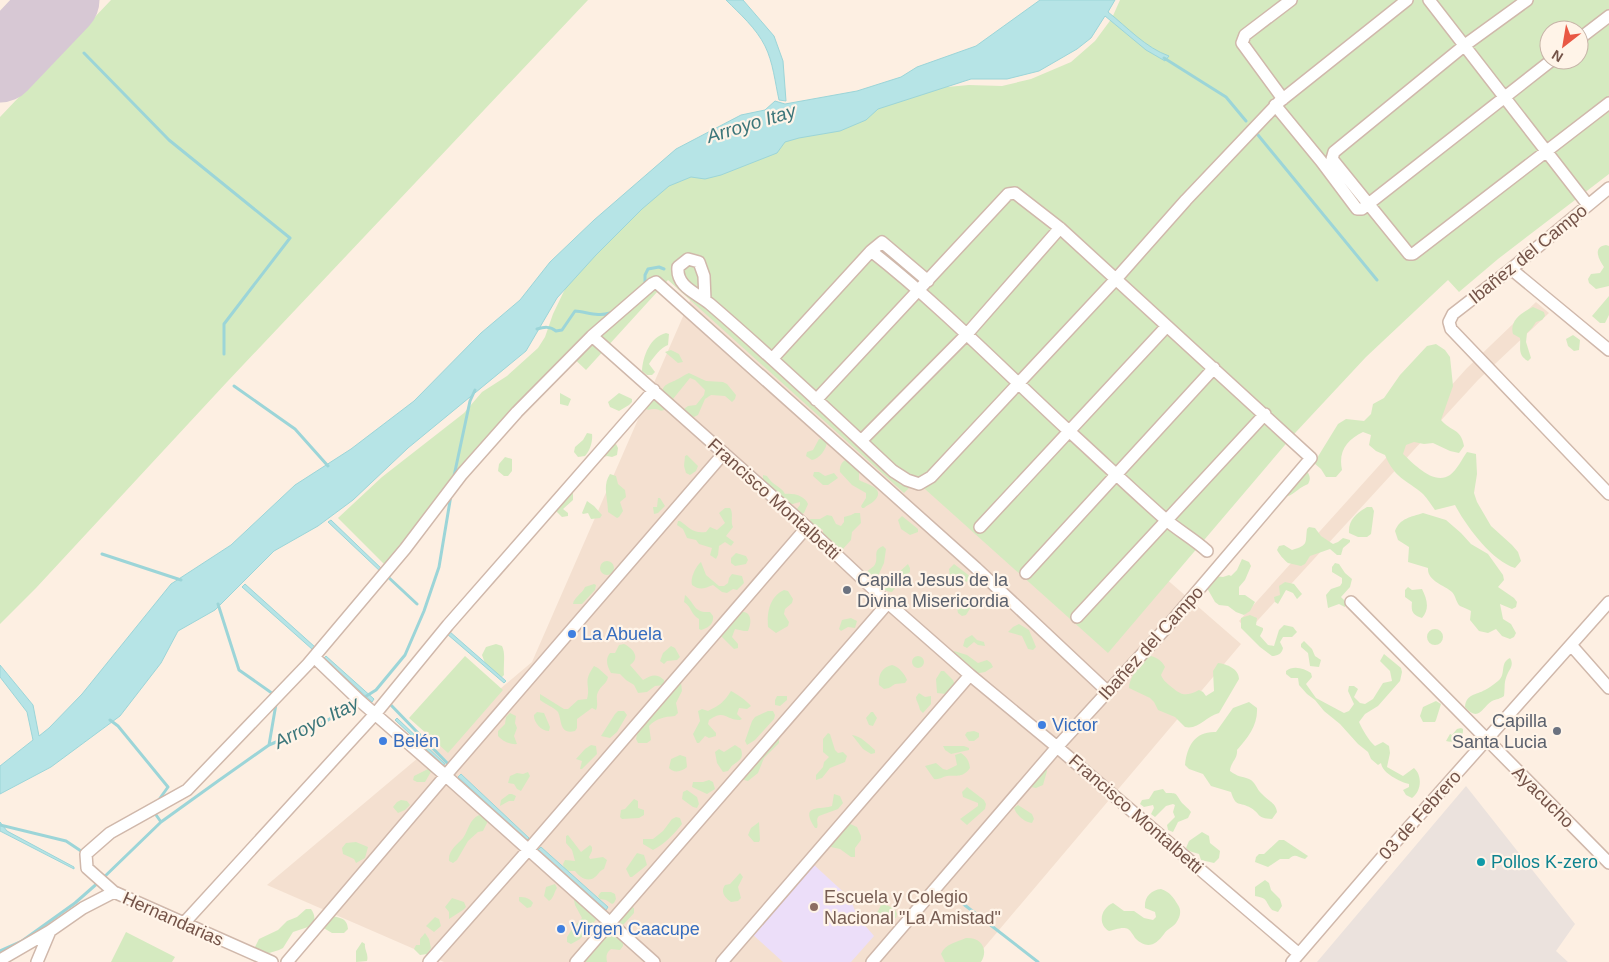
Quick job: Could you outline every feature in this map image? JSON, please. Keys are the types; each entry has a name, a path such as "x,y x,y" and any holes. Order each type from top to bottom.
{"street":[{"path":"1291,0 1245,35 1242,43 1279,102 1357,209 1362,209 1369,204 1539,70"},
{"path":"704,300 772,358 893,471 907,480 919,484 931,477 1116,279 1186,200 1279,102 1407,0"},
{"path":"1430,0 1588,205"},
{"path":"1527,0 1465,45 1334,152 1332,159 1409,254 1413,254 1609,103"},
{"path":"1589,31 1609,16"},
{"name":"Ibañez del Campo","path":"1609,188 1453,314 1449,322 1451,329 1609,494"},
{"path":"816,400 919,292 1008,194 1015,193 1060,228 1265,414 1077,617"},
{"path":"861,441 967,334 1060,228"},
{"path":"772,358 871,250 882,242 928,282"},
{"path":"871,250 967,334 1166,520 1192,538 1207,552"},
{"path":"1511,269 1609,350"},
{"path":"654,962 376,713 360,701 314,657 405,549 462,474 517,412 592,336 652,284 656,282 976,568 1107,691"},
{"path":"980,527 1167,326"},
{"name":"Francisco Montalbetti","path":"592,336 807,527 888,603 970,675 1057,747 1295,958"},
{"path":"1026,573 1214,368"},
{"path":"184,923 376,713 448,625 654,390"},
{"name":"Ibañez del Campo","path":"872,962 1057,747 1165,629 1311,458 1265,414"},
{"path":"287,962 724,453"},
{"path":"429,962 807,527"},
{"name":"Ayacucho","path":"1352,602 1609,863"},
{"name":"03 de Febrero","path":"1295,958 1609,602"},
{"path":"576,962 888,603"},
{"path":"1570,645 1609,688"},
{"name":"Hernandarias","path":"272,962 114,892 87,868 86,854 110,833 187,790 314,657"},
{"path":"722,962 970,675"},
{"path":"2,957 50,931 83,908 114,892"},
{"path":"37,962 50,931"}],"shaded area":[{"path":"733,202 1241,644 972,962 444,962 267,885 532,662"},
{"path":"1536,302 1549,313 1478,380 1248,631 1239,621 1467,368"},
{"path":"1466,786 1575,924 1556,951 1568,962 1317,962"},
{"name":"Escuela y Colegio Nacional \"La Amistad\"","path":"813,864 850,898 857,916 874,936 851,962 783,962 752,934"}],"green space":[{"path":"111,0 588,0 227,382 36,588 0,624 0,117"},
{"path":"1120,0 1609,0 1609,174 1498,259 1459,292 1448,280 1366,357 1296,432 1108,653 916,481 904,493 668,280 586,370 569,354 385,565 338,518 382,477 464,413 482,392 507,376 538,348 545,337 565,289 580,267 669,175 936,88 969,85 1002,86 1031,79 1071,62 1095,41 1112,18"},
{"path":"1606,245 1609,246 1609,286 1596,289 1589,283 1588,279 1591,274 1600,273 1604,267 1598,251 1599,248"},
{"path":"1609,296 1609,315 1605,323 1600,323 1592,316"},
{"path":"1533,307 1544,312 1545,316 1542,320 1536,322 1527,333 1526,342 1531,358 1528,361 1522,356 1520,338 1513,334 1512,329 1518,317"},
{"path":"669,334 668,345 660,350 649,364 655,372 652,375 647,375 642,371 648,348 660,335"},
{"path":"1573,335 1580,340 1579,350 1574,351 1568,346 1566,339"},
{"path":"1436,344 1445,350 1450,357 1453,386 1441,420 1461,436 1464,446 1459,453 1433,443 1414,442 1406,445 1403,454 1418,468 1431,476 1444,478 1453,473 1467,452 1476,454 1477,474 1474,493 1477,502 1491,526 1518,552 1521,561 1515,568 1497,558 1480,542 1455,505 1435,510 1423,494 1397,474 1385,455 1369,445 1371,435 1363,432 1348,443 1341,457 1342,470 1336,477 1326,477 1314,463 1338,424 1346,419 1364,421 1371,414 1373,404 1384,398 1400,375 1427,346"},
{"path":"671,350 679,354 683,362 678,363 665,352"},
{"path":"689,373 706,381 727,384 736,395 735,399 732,402 725,396 711,395 705,399 698,415 694,417 684,411 684,409 688,406 696,405 704,395 705,390 695,380 690,378 673,399 668,399 661,395 663,388 667,384"},
{"path":"560,393 571,399 568,406 560,404"},
{"path":"619,393 632,399 632,402 619,411 610,407 608,402"},
{"path":"652,393 665,408 664,410 648,410 643,408"},
{"path":"587,433 592,434 590,449 585,456 578,457 574,452 575,447 583,440"},
{"path":"824,438 827,444 820,456 812,460 806,456 807,452 813,450 819,439"},
{"path":"613,444 616,444 618,448 617,455 601,458"},
{"path":"687,455 698,466 696,471 690,475 686,473 684,466 685,456"},
{"path":"505,457 512,459 512,471 508,476 504,476 498,471 499,464"},
{"path":"848,459 859,467 859,480 874,487 878,493 874,501 864,508 861,506 866,498 866,493 852,485 840,472 841,464"},
{"path":"1307,471 1310,478 1308,484 1289,496 1275,495 1275,490 1278,487"},
{"path":"814,472 819,472 825,476 834,473 838,478 828,485 823,485 813,476"},
{"path":"610,474 616,476 618,484 625,490 626,497 620,502 623,511 617,518 608,512 606,483"},
{"path":"763,475 767,476 785,494 802,497 807,501 808,504 804,513 802,514 796,510 800,502 789,505 766,484 763,480"},
{"path":"577,485 573,492 573,500 563,509 568,513 568,516 562,517 555,510"},
{"path":"658,498 660,498 665,506 658,513 654,514 653,507 657,507"},
{"path":"587,501 602,515 600,518 591,519 588,513 582,513"},
{"path":"1367,507 1372,507 1374,511 1371,534 1367,537 1358,537 1349,533 1350,524 1354,517"},
{"path":"725,508 730,508 731,510 733,527 726,536 734,542 731,546 725,542 719,546 716,559 710,555 712,548 687,538 683,529 677,525 678,521 680,521 698,532 706,532 710,527 717,530 725,523 719,513"},
{"path":"860,513 861,523 852,532 851,540 842,550 838,551 834,548 831,540 823,535 823,530 811,524 810,519 820,519 827,515 832,516 836,524 841,526 844,522 844,517"},
{"path":"1423,513 1446,520 1471,544 1488,554 1503,575 1504,580 1498,587 1517,602 1516,607 1512,609 1500,604 1503,619 1511,624 1516,633 1514,637 1510,639 1502,636 1496,629 1488,633 1479,631 1470,620 1471,611 1460,606 1452,592 1430,576 1428,568 1408,562 1409,547 1398,540 1395,531 1403,521"},
{"path":"902,516 918,529 918,532 910,535 901,529 898,520"},
{"path":"1309,527 1315,528 1321,536 1333,544 1343,538 1350,540 1350,542 1343,548 1341,555 1337,555 1330,549 1310,556 1305,564 1301,566 1288,563 1277,550 1279,546 1284,545 1292,550 1301,547 1305,543"},
{"path":"883,546 886,549 884,563 878,576 881,579 898,573 908,564 910,568 910,572 898,580 892,592 877,585 867,572 876,563 877,550"},
{"path":"736,553 746,556 748,560 746,564 735,566 731,563 731,558"},
{"path":"1242,559 1249,562 1251,566 1245,580 1239,587 1239,595 1245,595 1255,602 1250,611 1244,615 1228,606 1219,605 1215,602 1207,588 1215,576 1231,576 1237,570"},
{"path":"607,561 612,563 614,568 612,573 607,575 602,573 600,568 602,563"},
{"path":"701,562 706,575 719,586 724,586 728,583 732,574 742,576 744,583 737,590 733,589 727,593 722,592 713,585 702,588 695,587 692,585 693,576 695,569"},
{"path":"1335,563 1339,564 1352,579 1350,587 1341,597 1346,602 1345,607 1339,604 1328,608 1326,595 1331,589 1340,586 1342,583 1342,578 1332,572 1332,567"},
{"path":"954,564 971,577 971,581 964,582 960,579 950,578 949,569"},
{"path":"1285,582 1294,584 1302,594 1297,599 1293,593 1286,590 1278,604 1275,602 1274,597 1280,595 1279,586"},
{"path":"596,585 595,590 582,604 573,604 585,587"},
{"path":"1408,587 1412,590 1422,589 1424,593 1427,608 1422,618 1414,614 1412,602 1405,597 1405,590"},
{"path":"784,590 788,591 793,599 792,603 785,609 784,614 789,622 788,626 776,633 768,627 768,616 772,601"},
{"path":"685,595 700,611 710,612 713,616 713,621 708,627 699,629 699,619 684,602"},
{"path":"966,599 970,602 971,607 966,615 962,616 958,613 957,608 959,602"},
{"path":"739,612 749,615 750,624 748,631 735,629 732,637 738,644 738,648 734,649 721,636 720,630"},
{"path":"1250,615 1257,618 1256,625 1263,628 1260,636 1268,645 1274,646 1279,630 1284,625 1293,627 1297,632 1292,637 1283,637 1280,642 1283,648 1282,652 1272,656 1241,628 1241,618"},
{"path":"851,618 857,621 855,628 848,627 841,631 839,629 842,620"},
{"path":"1019,624 1029,630 1036,647 1033,650 1028,649 1022,636 1008,632"},
{"path":"1432,629 1438,629 1443,634 1441,643 1432,645 1427,640 1427,634"},
{"path":"972,635 977,640 984,642 985,646 974,642 967,648 963,646 965,639"},
{"path":"1304,641 1312,649 1315,656 1321,660 1319,667 1310,666 1308,653 1301,647"},
{"path":"496,644 502,646 504,652 504,675 501,678 487,669 482,655 486,647"},
{"path":"624,644 634,653 635,659 630,665 643,680 656,676 664,680 664,685 655,686 647,692 638,693 634,685 620,674 611,673 607,663 608,655 615,653 619,645"},
{"path":"671,646 675,648 680,657 677,660 667,661 664,664 660,661 663,653"},
{"path":"954,651 967,655 978,663 987,660 993,667 985,672 974,674 952,655"},
{"path":"1384,654 1401,668 1400,681 1378,706 1365,714 1359,722 1375,746 1383,742 1389,746 1390,753 1387,767 1403,776 1414,768 1417,771 1420,784 1412,798 1406,795 1403,790 1409,787 1409,784 1392,776 1382,767 1381,763 1378,765 1371,759 1368,752 1307,694 1299,685 1298,678 1291,678 1286,674 1286,671 1289,669 1295,668 1311,673 1312,677 1306,684 1316,698 1344,713 1349,711 1354,704 1348,691 1349,686 1354,686 1358,689 1354,697 1360,703 1365,704 1373,699 1383,683 1392,681 1390,671 1380,661"},
{"path":"1147,655 1162,662 1165,667 1161,675 1165,681 1182,694 1190,694 1199,690 1206,696 1214,691 1213,671 1218,663 1232,668 1237,672 1239,679 1219,713 1198,725 1185,727 1175,717 1158,710 1150,698 1129,688 1137,662"},
{"path":"465,656 503,690 448,753 409,718"},
{"path":"916,656 920,656 924,662 920,668 916,668 912,664 912,660"},
{"path":"1510,658 1511,666 1505,680 1504,696 1492,701 1477,714 1470,712 1465,707 1469,697 1487,689 1498,681 1501,678 1505,663"},
{"path":"892,665 905,675 907,680 905,683 895,684 884,689 879,685 880,675 883,670"},
{"path":"594,666 608,677 597,694 596,710 592,708 577,719 575,731 566,731 562,726 558,712 540,700 540,694 564,709 568,709 578,700 587,699 588,676"},
{"path":"941,671 944,671 953,680 955,685 946,694 937,693 936,679"},
{"path":"681,682 682,691 676,703 678,713 675,716 661,718 652,723 649,726 651,740 647,743 638,743 636,739 638,730 676,683"},
{"path":"731,691 751,706 747,709 739,708 737,714 742,719 740,720 719,715 709,720 708,724 716,733 716,736 709,738 705,736 697,743 693,734 700,721 698,711 702,709 708,711 716,707 724,701"},
{"path":"919,693 925,697 931,696 931,704 923,713 916,698"},
{"path":"777,696 787,696 787,700 780,706 775,705"},
{"path":"1436,701 1441,704 1435,722 1423,722 1420,716 1423,707"},
{"path":"1249,702 1257,708 1256,720 1248,736 1237,750 1230,771 1251,780 1273,804 1277,812 1272,819 1261,817 1251,808 1236,802 1231,792 1211,786 1203,774 1189,769 1185,765 1190,746 1197,737 1209,732 1216,732 1233,708"},
{"path":"618,711 624,711 627,715 617,732 610,738 601,736 615,714"},
{"path":"768,711 773,711 774,719 755,740 747,745 745,741 752,721 755,717"},
{"path":"537,712 544,713 550,727 549,731 544,730 536,723 534,715"},
{"path":"871,712 877,718 873,726 869,725 866,718"},
{"path":"510,713 516,716 515,723 517,728 514,736 517,744 507,742 498,736 498,731 505,724 506,717"},
{"path":"1461,728 1463,732 1458,740 1446,741 1450,734 1452,735 1457,729"},
{"path":"974,731 979,733 979,737 974,741 969,741 965,735 967,732"},
{"path":"828,733 835,750 838,753 843,752 847,756 845,762 830,768 822,778 816,780 816,775 829,757 823,752 823,739"},
{"path":"852,735 864,741 875,750 875,753 871,754 863,749"},
{"path":"779,736 779,743 764,758 758,773 748,781 744,780 742,778"},
{"path":"591,745 596,746 597,754 580,769 582,761 576,759"},
{"path":"735,745 741,749 741,757 728,771 723,772 717,763 715,752 719,749 724,752"},
{"path":"943,746 964,746 969,748 969,750 951,754"},
{"path":"961,753 967,759 970,768 962,775 934,779 925,766 936,763 947,770 957,765 955,755"},
{"path":"680,755 686,757 687,767 678,771 671,770 669,768 671,759"},
{"path":"1046,767 1047,771 1043,785 1036,788 1031,787 1030,785"},
{"path":"430,768 432,770 425,782 413,780 414,776"},
{"path":"528,772 530,776 521,791 514,784 508,783 510,776"},
{"path":"709,780 713,782 715,789 707,794 692,787 693,782"},
{"path":"967,787 984,800 986,804 985,809 967,825 960,819 978,806 978,803 963,797 962,792"},
{"path":"1163,789 1166,793 1176,794 1191,812 1188,818 1178,822 1173,832 1168,830 1167,825 1175,817 1173,812 1175,805 1166,806 1155,817 1151,814 1154,808 1153,805 1144,807 1140,804 1142,800 1149,799 1154,791"},
{"path":"687,790 697,797 699,804 697,808 682,799 683,792"},
{"path":"509,794 516,796 514,801 509,801 500,806 501,800"},
{"path":"834,794 840,796 843,803 838,809 819,816 817,828 815,828 809,815 810,812 817,808 832,806"},
{"path":"634,799 638,801 638,808 644,810 644,815 639,818 622,819 620,817 621,810 625,809"},
{"path":"401,800 407,801 410,805 398,813 393,807"},
{"path":"1018,805 1032,814 1034,819 1032,823 1024,820 1017,814 1014,808"},
{"path":"479,815 487,819 483,831 478,832 468,841 457,860 453,863 449,861 451,851 463,838 473,819"},
{"path":"676,817 680,818 682,824 665,842 653,850 643,844 643,839 653,839"},
{"path":"759,822 760,840 759,842 754,842 748,835 751,828"},
{"path":"848,823 857,827 861,836 861,840 855,848 855,857 851,857 840,849 831,847 831,842"},
{"path":"1202,832 1209,836 1210,843 1220,851 1219,858 1214,863 1201,860 1199,854 1186,848 1189,841"},
{"path":"568,835 581,852 590,845 592,847 590,859 603,857 607,860 604,869 592,879 584,879 575,871 564,869 563,864 565,860 575,861 572,850 566,843 566,836"},
{"path":"1279,840 1284,840 1308,856 1305,859 1295,856 1289,859 1280,859 1268,867 1255,862 1259,854 1264,854"},
{"path":"356,842 368,847 365,858 356,863 354,859 343,854 342,848 346,843"},
{"path":"637,853 644,855 647,865 630,877 626,869"},
{"path":"740,873 743,877 738,887 741,898 738,901 731,902 724,895 723,890 725,885 730,884"},
{"path":"1265,880 1280,899 1282,906 1278,912 1272,910 1264,899 1255,896 1255,887"},
{"path":"555,884 557,888 549,901 544,896 546,887"},
{"path":"1161,889 1173,897 1180,912 1176,923 1158,941 1147,945 1139,942 1126,928 1109,931 1105,928 1102,920 1103,912 1113,903 1124,911 1134,911 1144,918 1153,920 1156,917 1155,912 1145,908 1147,897"},
{"path":"601,892 615,894 616,899 614,903 612,904 600,899 598,896"},
{"path":"519,897 530,900 533,903 531,907 527,908 519,901"},
{"path":"452,898 464,902 466,907 449,919 449,912 445,907"},
{"path":"576,898 599,916 580,939 571,944 567,942 567,937 582,918 575,905 574,900"},
{"path":"882,903 895,909 897,914 896,918 888,919 881,925 872,922 872,918"},
{"path":"630,905 634,908 634,913 623,925 620,925 617,922"},
{"path":"306,909 311,909 314,915 314,922 311,926 293,932 283,948 279,950 266,954 255,952 259,939 278,930 287,921 297,917"},
{"path":"328,914 344,920 348,929 344,933 332,933 322,927"},
{"path":"435,917 439,919 441,926 434,932 426,926"},
{"path":"126,932 175,957 172,962 111,962"},
{"path":"425,933 431,948 427,954 420,955 414,949 416,945 420,945 420,939"},
{"path":"602,933 620,938 623,946 620,950 609,950 607,962 586,962 584,956"},
{"path":"966,938 976,940 984,948 981,962 945,962 941,954 945,948"},
{"path":"362,942 365,944 367,961 356,962 356,951"}],"water":[{"path":"726,0 743,0 774,36 783,61 786,101 779,100 774,72 761,39 747,21"},
{"path":"1040,0 1115,0 1108,12 1145,43 1169,56 1165,61 1146,50 1105,16 1091,38 1077,49 1039,71 1007,79 971,79 878,109 866,120 840,131 785,142 777,153 721,175 705,179 691,177 669,186 642,209 596,255 557,298 526,351 408,448 353,500 318,526 274,551 215,610 178,631 161,663 120,716 51,767 0,794 0,766 33,740 27,712 0,677 0,665 33,705 39,736 82,694 171,584 231,545 295,485 351,449 414,401 481,333 520,300 550,262 594,220 676,149 741,115 765,110 775,101 785,104 857,91 901,77 917,67 976,46"},
{"path":"331,520 384,571 382,573 328,522"},
{"path":"245,584 315,647 313,650 242,587"},
{"path":"449,631 506,681 504,683 447,634"},
{"path":"326,656 374,699 372,702 324,658"},
{"path":"397,718 445,764 443,765 395,720"},
{"path":"461,774 529,838 527,840 458,777"},
{"path":"0,822 7,831 74,867 74,869 0,831"},
{"path":"541,847 608,907 606,910 538,850"}],"waterway":[{"path":"84,53 169,140 290,238 224,324 224,354"},
{"path":"1164,58 1226,97 1246,121"},
{"path":"1258,135 1377,280"},
{"path":"643,285 645,284 645,275 648,269 659,267 664,269"},
{"path":"537,329 547,327 556,331 562,330 575,311 597,314 610,313"},
{"path":"234,386 295,429 328,466"},
{"name":"Arroyo Itay","path":"454,476 470,401 475,390"},
{"name":"Arroyo Itay","path":"0,951 22,941 75,903 161,822 269,745 328,720 376,690 405,655 424,611 439,567 451,495"},
{"path":"102,554 181,580"},
{"path":"387,576 417,604"},
{"path":"218,604 239,670 276,696"},
{"path":"388,702 450,766"},
{"path":"269,745 276,704"},
{"path":"110,720 118,726 168,787 158,801"},
{"path":"154,812 161,822"},
{"path":"0,825 66,841 84,853"},
{"path":"953,896 1038,962"}],"runway":[{"path":"0,65 62,0"}],"place":[{"name":"Capilla Jesus de la Divina Misericordia","path":"847,590"},
{"name":"La Abuela","path":"572,634"},
{"name":"Victor","path":"1042,725"},
{"name":"Capilla Santa Lucia","path":"1557,731"},
{"name":"Belén","path":"383,741"},
{"name":"Pollos K-zero","path":"1481,862"},
{"name":"Escuela y Colegio Nacional \"La Amistad\"","path":"814,907"},
{"name":"Virgen Caacupe","path":"561,929"}]}
